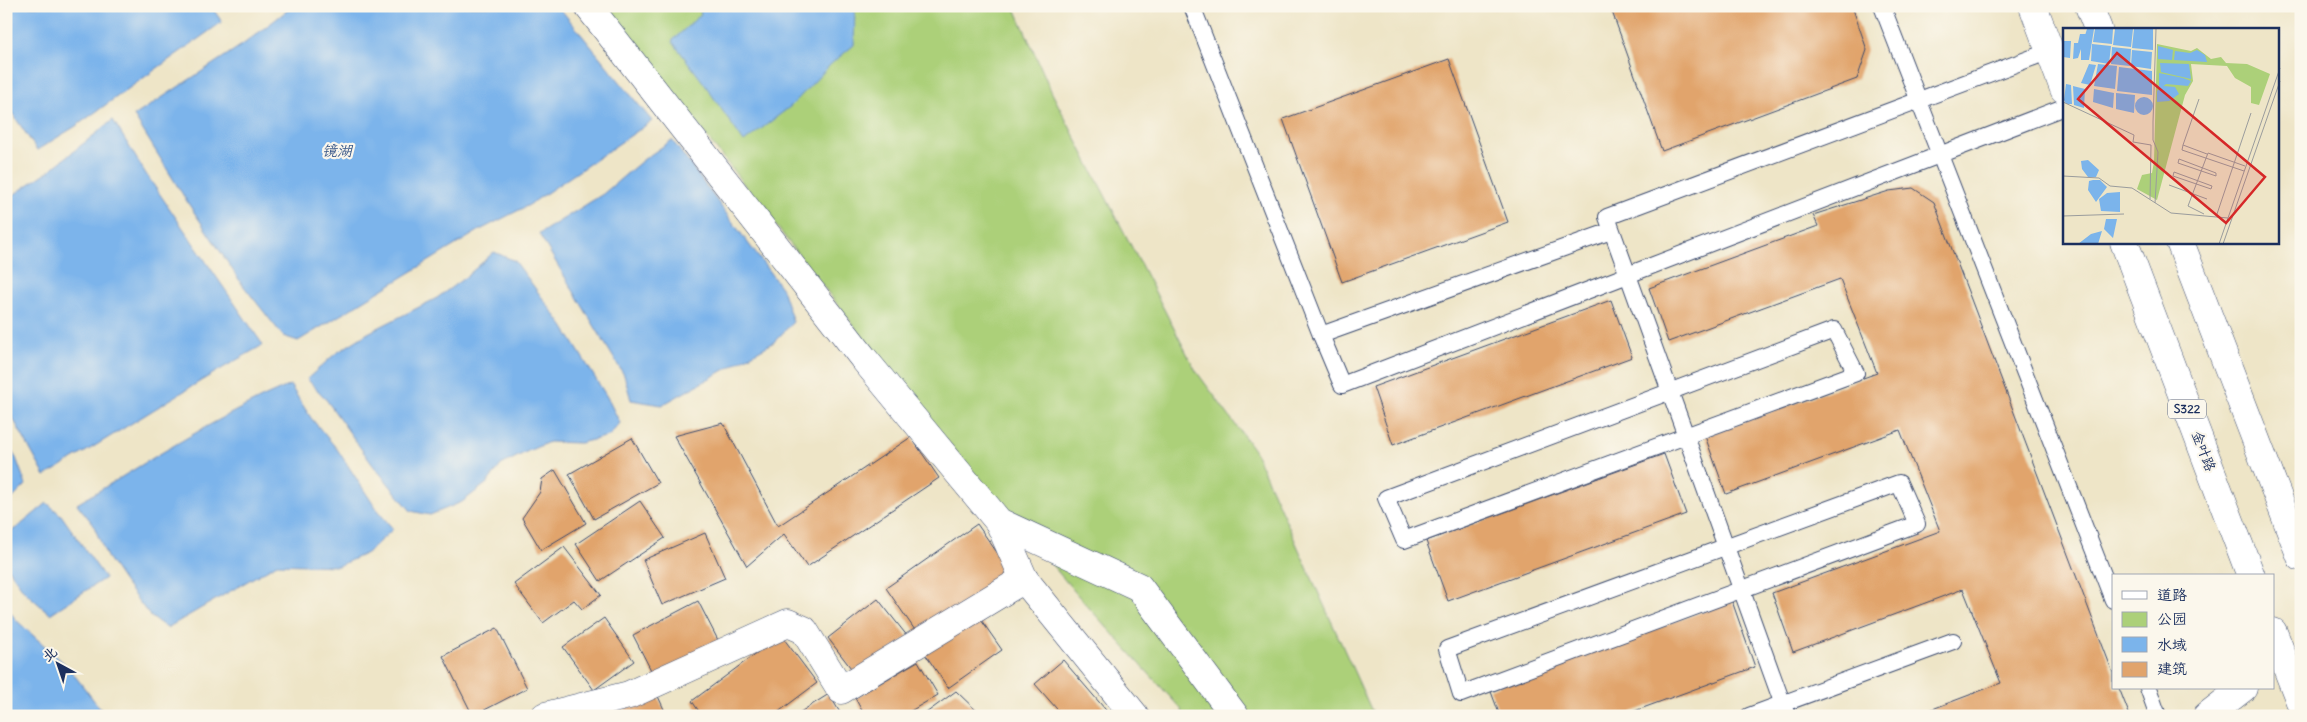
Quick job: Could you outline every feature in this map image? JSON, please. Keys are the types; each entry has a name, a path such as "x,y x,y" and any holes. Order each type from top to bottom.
{"street":[{"path":"588,6 864,359 999,522 1024,579 1135,716"},
{"path":"2032,6 2063,86"},
{"path":"2089,6 2098,28"},
{"name":"金叶路","path":"2125,244 2251,574"},
{"path":"2181,244 2301,557"},
{"path":"999,522 1139,587 1235,716"},
{"path":"545,716 630,695 788,623 804,630 841,690 1024,579"},
{"path":"2274,638 2278,661 2301,704"},
{"path":"2207,716 2240,690"}],"lane":[{"path":"1192,6 1342,385 2063,107"},
{"path":"1882,6 2112,597"},
{"path":"1784,710 1607,217 2050,51"},
{"path":"1321,335 1612,231"},
{"path":"1834,330 1856,373 1404,540 1386,498 1669,392 1834,330"},
{"path":"1899,483 1917,524 1461,694 1447,649 1725,547 1899,483"},
{"path":"1749,716 1784,710 1953,641"},
{"path":"2149,690 2158,713"}],"green space":[{"path":"605,6 1014,6 1052,93 1196,371 1254,450 1374,716 1184,716 1181,709 1081,599 911,399"}],"water":[{"path":"6,6 211,6 222,22 76,126 37,150 6,104"},
{"name":"镜湖","path":"293,6 558,6 652,121 529,205 480,230 298,341 283,336 242,284 188,203 134,116 245,43"},
{"path":"699,6 855,6 854,45 831,64 791,106 744,142 672,41 701,14"},
{"path":"113,120 146,174 263,345 45,476 6,406 6,200 50,170"},
{"path":"672,140 782,289 793,322 774,342 662,405 631,400 624,375 539,234 603,194 643,160"},
{"path":"494,252 515,261 563,326 607,397 620,423 609,436 580,443 549,442 528,451 501,465 487,483 462,502 430,515 411,511 372,464 325,398 307,379 335,354 368,333 437,298 467,276"},
{"path":"290,385 311,418 337,449 377,510 393,529 367,553 338,566 277,564 167,628 150,616 124,582 107,557 93,524 77,504 208,426"},
{"path":"6,443 16,458 26,485 6,505"},
{"path":"47,503 61,515 105,578 50,614 25,592 7,567 6,534 18,527"},
{"path":"6,606 16,620 68,667 106,716 6,716"}],"building":[{"path":"1610,6 1852,6 1867,50 1857,79 1662,151"},
{"path":"1449,59 1508,222 1342,282 1283,119"},
{"path":"1913,188 1934,202 2112,670 2112,690 2120,690 2130,716 1914,716 2001,683 1963,589 1793,652 1772,593 1940,531 1900,430 1726,494 1705,436 1877,373 1840,279 1668,342 1649,288 1818,226 1813,215 1889,191"},
{"path":"1611,300 1632,357 1393,445 1373,387"},
{"path":"723,423 778,526 911,437 939,478 807,567 784,534 747,566 674,436"},
{"path":"632,438 658,483 594,519 569,474"},
{"path":"1664,454 1686,514 1448,601 1426,541"},
{"path":"555,470 586,523 541,550 522,518 540,492 542,479"},
{"path":"640,501 665,538 600,581 576,544"},
{"path":"977,524 1010,571 919,636 886,588"},
{"path":"705,533 725,578 662,605 643,560"},
{"path":"564,547 601,595 582,609 574,600 543,623 514,584"},
{"path":"878,599 908,637 857,676 828,638"},
{"path":"698,601 720,644 655,678 633,635"},
{"path":"1732,601 1755,667 1621,716 1500,716 1490,689"},
{"path":"979,617 1002,650 948,688 925,654"},
{"path":"604,618 634,661 594,690 563,647"},
{"path":"497,628 527,688 473,716 443,656"},
{"path":"781,635 817,683 773,716 702,716 692,701"},
{"path":"1063,660 1111,716 1063,716 1035,684"},
{"path":"918,661 938,695 902,716 865,716 855,698"},
{"path":"956,691 982,716 922,716"},
{"path":"657,694 667,716 610,716"},
{"path":"829,694 842,716 794,716"}]}
